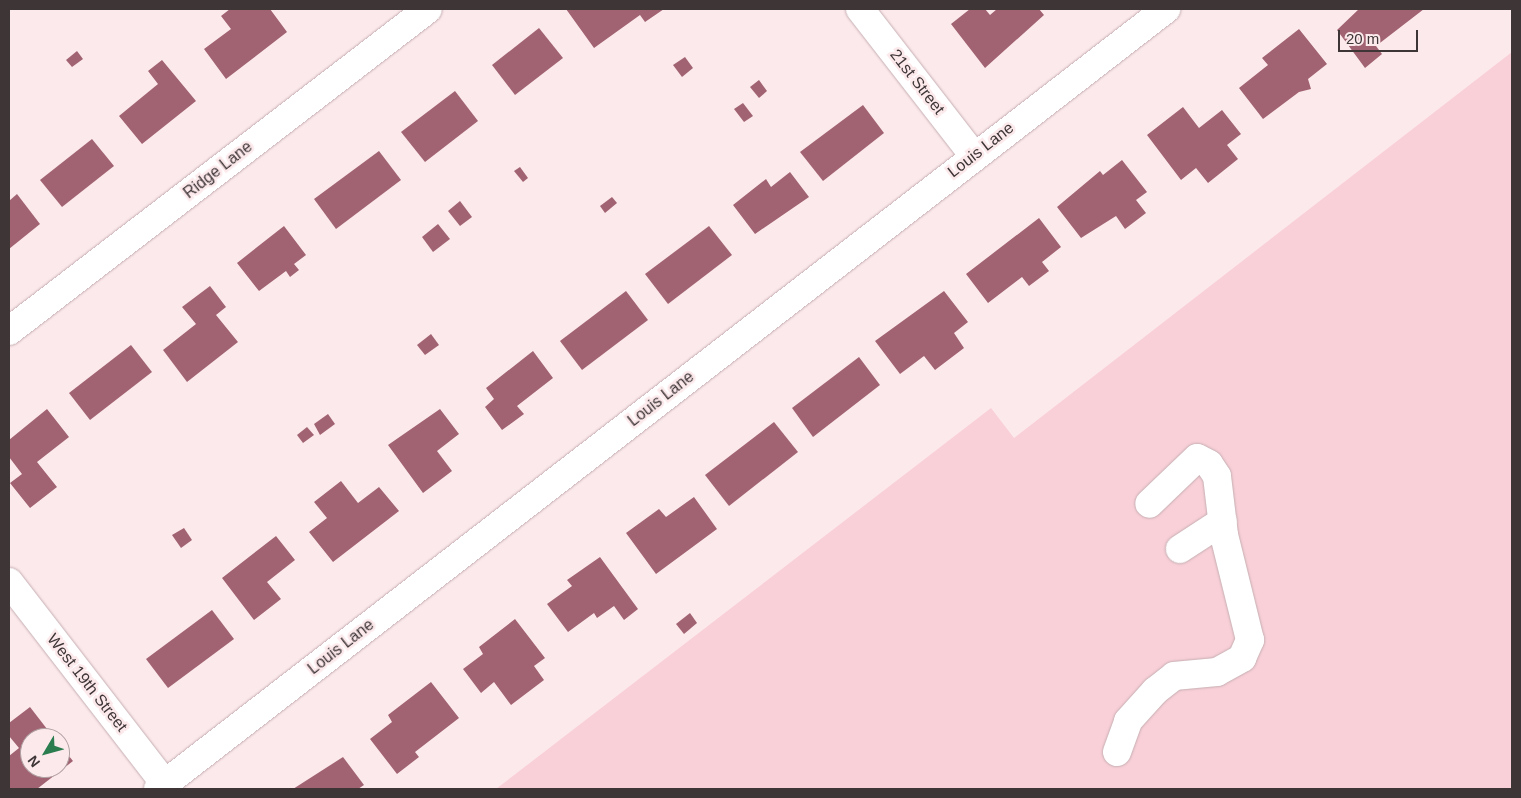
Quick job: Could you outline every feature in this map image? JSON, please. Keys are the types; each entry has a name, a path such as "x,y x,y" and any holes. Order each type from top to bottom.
{"street":[{"name":"Ridge Lane","path":"9,331 428,9"},
{"name":"21st Street","path":"860,9 974,156"},
{"name":"Louis Lane","path":"161,787 1166,9"},
{"path":"1117,752 1128,721 1174,676 1217,672 1242,658 1250,640 1223,521 1217,476 1209,464 1197,458 1149,504"},
{"path":"1180,549 1223,521"},
{"name":"West 19th Street","path":"9,582 161,787"}],"shaded area":[{"path":"1512,52 1512,789 496,789 991,408 1014,438"}],"building":[{"path":"230,9 270,9 287,32 226,79 204,49 231,29 221,16"},
{"path":"566,9 664,9 645,22 640,15 594,48"},
{"path":"970,9 985,9 990,15 997,9 1039,9 1044,15 985,68 951,24"},
{"path":"1359,9 1424,9 1376,46 1382,54 1365,68 1337,30"},
{"path":"539,28 563,58 515,95 492,65"},
{"path":"1299,29 1327,64 1308,79 1311,89 1299,92 1263,119 1239,88 1268,65 1262,58"},
{"path":"77,51 83,59 72,67 66,60"},
{"path":"685,57 693,68 682,77 673,65"},
{"path":"162,60 196,101 142,144 119,116 158,84 148,71"},
{"path":"759,80 767,91 759,98 750,87"},
{"path":"455,91 478,121 425,162 401,132"},
{"path":"743,103 753,116 744,122 734,109"},
{"path":"863,105 884,133 823,181 800,152"},
{"path":"1183,107 1199,128 1222,110 1241,134 1227,145 1238,159 1208,183 1196,168 1181,180 1147,135"},
{"path":"92,139 114,166 62,207 40,180"},
{"path":"379,151 401,180 336,229 314,199"},
{"path":"1122,160 1147,192 1136,200 1146,213 1125,229 1116,216 1081,238 1057,207 1100,171 1103,175"},
{"path":"520,167 528,178 523,182 514,171"},
{"path":"790,172 809,197 755,234 733,205 766,179 771,187"},
{"path":"17,194 40,224 9,249 9,201"},
{"path":"612,197 617,203 605,213 600,206"},
{"path":"460,201 472,217 460,226 448,211"},
{"path":"1039,218 1061,247 1042,262 1049,271 1029,286 1022,277 988,303 966,274"},
{"path":"438,224 450,239 433,252 422,237"},
{"path":"284,226 306,255 294,264 299,270 290,277 286,271 259,291 237,263"},
{"path":"709,226 732,255 668,304 645,274"},
{"path":"210,286 226,307 216,315 238,342 187,382 163,350 196,324 182,307"},
{"path":"626,291 648,320 582,370 560,341"},
{"path":"944,291 968,322 954,333 964,348 935,370 924,356 900,374 875,341"},
{"path":"431,334 439,345 425,355 417,345"},
{"path":"131,345 152,372 90,420 69,393"},
{"path":"533,351 553,378 517,406 524,414 502,430 485,407 494,399 486,388"},
{"path":"859,357 880,385 813,437 792,408"},
{"path":"47,409 69,437 37,462 57,487 30,508 10,483 22,474 9,457 9,440"},
{"path":"440,409 459,434 437,451 452,471 423,493 388,445"},
{"path":"328,414 335,424 320,435 314,424"},
{"path":"774,422 798,452 729,506 705,475"},
{"path":"307,427 314,435 303,443 297,435"},
{"path":"341,481 358,503 379,487 399,511 333,562 309,532 327,518 314,502"},
{"path":"694,497 717,529 656,574 626,533 659,509 666,517"},
{"path":"184,528 192,540 181,548 172,535"},
{"path":"276,536 295,560 267,582 281,599 254,620 222,578"},
{"path":"600,557 638,609 624,620 614,606 597,618 594,613 568,632 547,604 572,586 567,580"},
{"path":"212,610 234,639 168,688 146,659"},
{"path":"690,613 697,623 684,634 676,624"},
{"path":"515,619 545,658 534,666 544,680 511,705 494,682 481,693 463,669 483,654 479,647"},
{"path":"431,682 459,718 415,752 419,757 397,774 370,739 392,722 388,715"},
{"path":"30,707 46,728 20,728 20,778 51,778 37,789 9,789 9,756 19,748 9,736 9,723"},
{"path":"343,757 364,785 358,789 293,789"}]}
